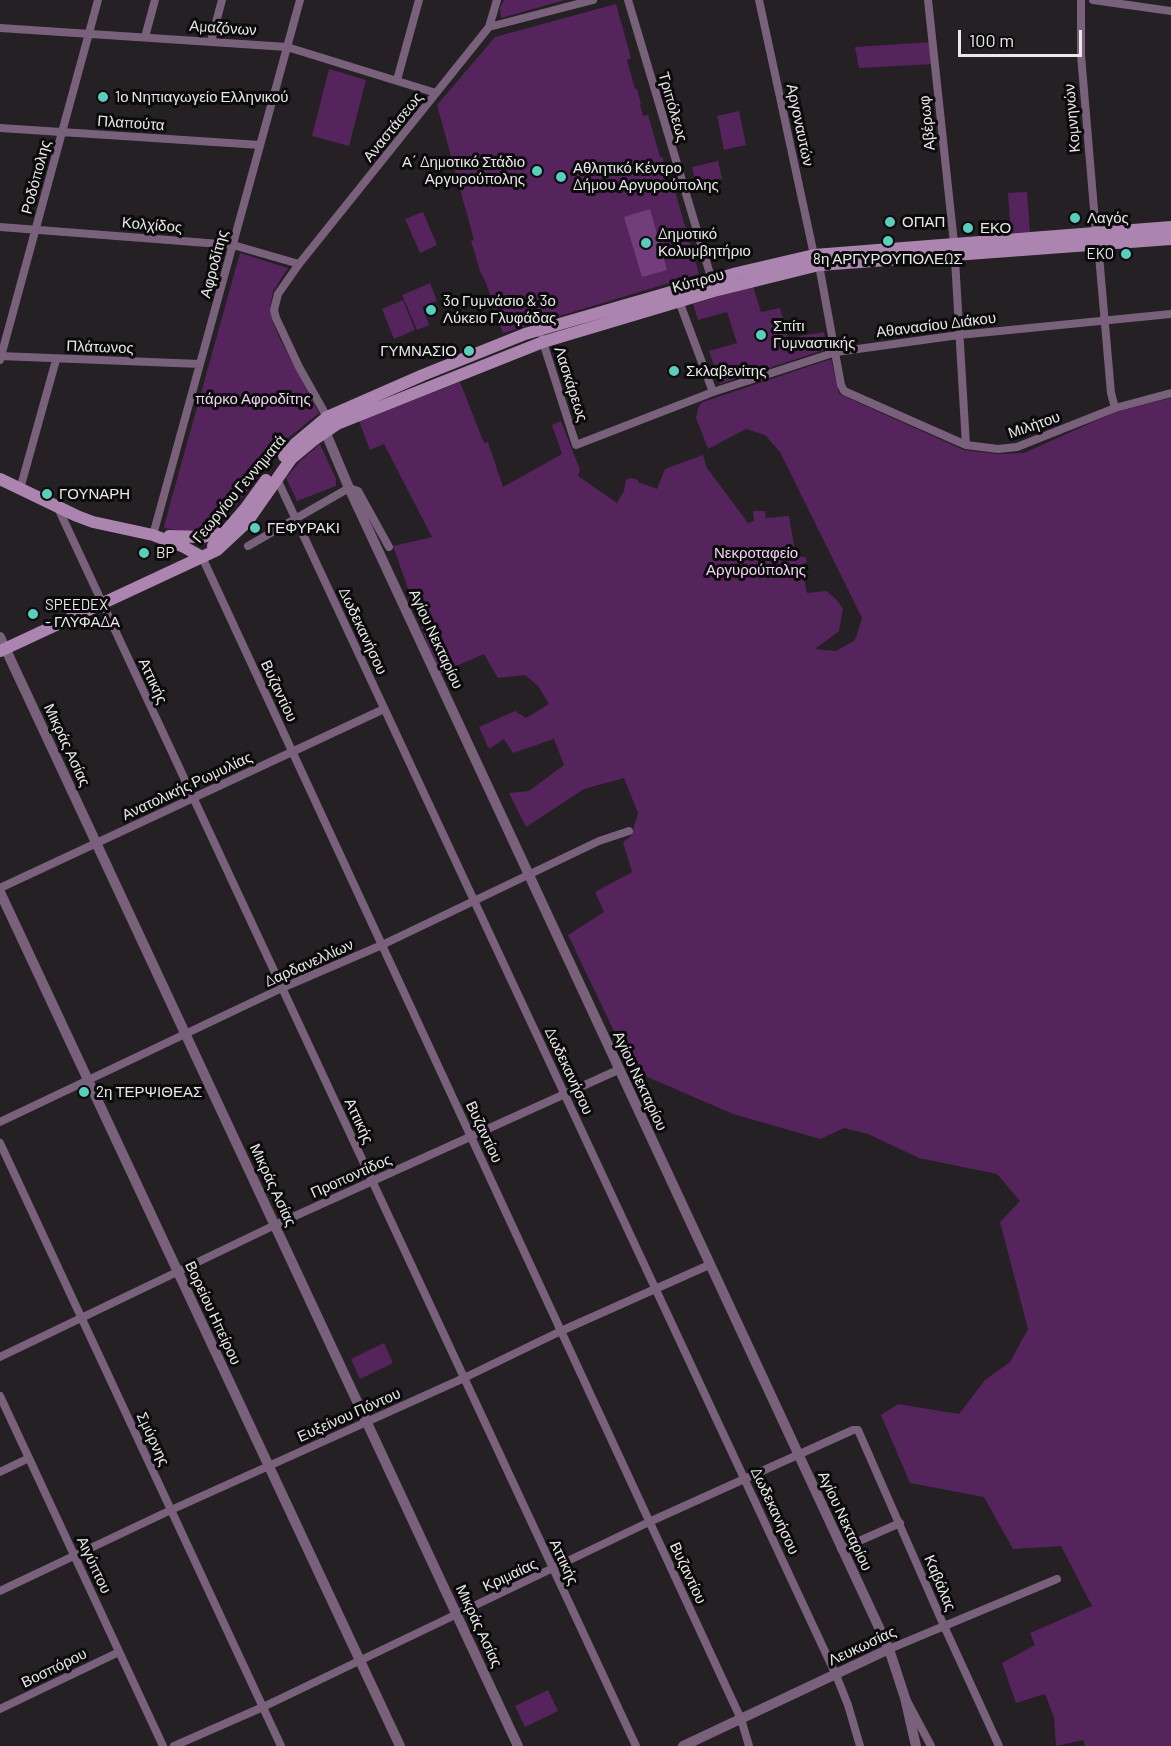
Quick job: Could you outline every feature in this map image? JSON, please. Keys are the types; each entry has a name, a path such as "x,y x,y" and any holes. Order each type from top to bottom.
{"main road":[{"name":"Κύπρου","path":"1097,239 1171,227"},
{"name":"Κύπρου","path":"327,417 423,375 541,336 713,285 816,260 1097,239 1171,238"},
{"name":"Κύπρου","path":"326,431 366,411 541,336 679,301 713,285"},
{"name":"Γεωργίου Γεννηματά","path":"202,557 252,500 287,452 327,417"},
{"name":"Γεωργίου Γεννηματά","path":"2,646 217,550 247,522 298,453 326,431"},
{"path":"0,479 58,508 93,522 153,535 202,557"},
{"path":"153,535 203,537 226,530"}],"street":[{"name":"Ροδόπολης","path":"0,358 98,0"},
{"path":"145,37 155,0"},
{"path":"211,41 222,0"},
{"name":"Αφροδίτης","path":"153,535 300,0"},
{"path":"397,80 419,0"},
{"name":"Αναστάσεως","path":"299,264 489,27 497,0"},
{"path":"489,27 593,0"},
{"name":"Τριπόλεως","path":"628,0 713,285"},
{"name":"Αργοναυτών","path":"759,0 836,352"},
{"name":"Αβέρωφ","path":"928,0 954,249 966,445"},
{"name":"Κομνηνών","path":"1081,0 1080,55 1104,320 1115,408"},
{"path":"1093,0 1171,10"},
{"name":"Αμαζόνων","path":"0,28 287,47 436,93"},
{"name":"Πλαπούτα","path":"0,128 260,145"},
{"name":"Κολχίδος","path":"0,226 233,245 299,264"},
{"path":"299,264 278,294 274,310 299,367 327,417 326,431"},
{"path":"679,301 713,392"},
{"name":"Αθανασίου Διάκου","path":"576,445 713,392 836,352 959,335 1171,314"},
{"name":"Λασκάρεως","path":"541,336 576,445"},
{"name":"Μιλήτου","path":"836,352 844,391 966,445 998,449 1017,447 1115,408 1171,393"},
{"name":"Πλάτωνος","path":"0,358 200,363"},
{"path":"20,489 56,360"},
{"name":"Αγίου Νεκταρίου","path":"326,431 349,488 618,1070 889,1649 905,1698 916,1746"},
{"name":"Δωδεκανήσου","path":"277,479 836,1675 860,1746"},
{"path":"248,546 349,488 358,490 389,547"},
{"name":"Αττικής","path":"58,508 636,1746"},
{"name":"Βυζαντίου","path":"202,557 741,1719 749,1746"},
{"name":"Μικράς Ασίας","path":"2,646 519,1746"},
{"name":"Ανατολικής Ρωμυλίας","path":"0,888 384,709"},
{"name":"Δαρδανελλίων","path":"0,1122 282,988 382,945 599,841 629,831"},
{"name":"Βορείου Ηπείρου","path":"0,892 400,1746"},
{"name":"Προποντίδος","path":"0,1357 275,1225 618,1070"},
{"name":"Σμύρνης","path":"0,1143 281,1746"},
{"name":"Ευξείνου Πόντου","path":"0,1591 171,1510 709,1265"},
{"name":"Αιγύπτου","path":"0,1396 163,1746"},
{"name":"Κριμαίας","path":"174,1746 263,1707 650,1522 858,1430"},
{"name":"Καβάλας","path":"858,1430 999,1746"},
{"path":"0,1472 29,1458"},
{"path":"841,1549 900,1523"},
{"name":"Λευκωσίας","path":"683,1746 889,1649 1057,1580"},
{"name":"Βοσπόρου","path":"0,1709 119,1652"},
{"path":"905,1698 931,1746"}],"green space":[{"path":"504,0 565,0 501,18 500,8"},
{"name":"Αθλητικό Κέντρο Δήμου Αργυρούπολης","path":"616,4 631,58 627,60 643,116 648,115 660,157 662,156 665,166 663,167 669,189 674,188 699,274 503,333 471,241 474,240 437,105 495,37"},
{"path":"932,42 934,64 859,68 855,47"},
{"path":"329,69 366,80 349,146 312,136"},
{"path":"739,111 746,145 724,150 717,116"},
{"path":"718,161 722,179 696,185 692,167"},
{"path":"1027,192 1030,232 1011,233 1008,193"},
{"path":"423,212 437,245 420,253 405,219"},
{"name":"πάρκο Αφροδίτης","path":"240,253 288,268 273,291 270,308 279,337 319,413 287,439 237,504 219,523 192,531 165,528 164,526"},
{"path":"430,283 437,301 422,307 429,325 417,330 402,295"},
{"name":"Σπίτι Γυμναστικής","path":"753,286 761,312 780,308 788,338 824,332 827,349 720,384 709,351 737,343 727,312 698,320 693,304"},
{"path":"403,300 415,330 394,339 382,309"},
{"name":"Νεκροταφείο Αργυρούπολης","path":"831,359 839,394 964,450 997,454 1024,453 1115,412 1171,398 1171,1746 1085,1746 1083,1740 1056,1746 1054,1717 1045,1694 1016,1703 1002,1663 1035,1645 1030,1633 1092,1606 1061,1546 1013,1549 984,1497 910,1483 881,1415 898,1404 959,1414 985,1380 1010,1362 1028,1329 1000,1222 1020,1201 997,1174 919,1158 868,1134 844,1128 820,1139 733,1114 643,1075 636,1077 568,935 604,912 595,892 632,872 623,842 631,836 638,813 624,778 584,789 526,827 509,793 529,791 564,765 554,739 513,753 504,739 489,749 479,727 515,711 526,718 549,704 538,686 525,675 498,678 484,654 438,674 393,546 432,537 384,444 370,450 359,421 460,382 484,443 488,442 503,487 562,454 552,425 561,421 580,470 578,476 617,503 624,491 626,480 631,478 638,480 638,482 657,489 665,469 703,455 707,468 748,523 754,521 753,511 765,511 766,518 789,516 796,557 805,557 807,562 801,565 807,593 826,591 843,609 839,631 815,649 836,651 855,640 862,618 780,452 765,435 746,429 708,449 696,418 699,406 703,402"},
{"path":"320,444 336,479 336,486 297,501 286,478 301,460"},
{"path":"384,1343 393,1363 360,1379 351,1359"},
{"path":"548,1690 558,1711 525,1727 515,1706"}],"shaded area":[{"name":"Δημοτικό Κολυμβητήριο","path":"650,209 667,270 642,277 624,217"}],"place":[{"name":"1ο Νηπιαγωγείο Ελληνικού","path":"103,97"},
{"name":"Α΄ Δημοτικό Στάδιο Αργυρούπολης","path":"537,171"},
{"name":"Αθλητικό Κέντρο Δήμου Αργυρούπολης","path":"561,177"},
{"name":"Λαγός","path":"1075,218"},
{"name":"ΟΠΑΠ","path":"890,222"},
{"name":"ΕΚΟ","path":"968,228"},
{"name":"8η ΑΡΓΥΡΟΥΠΟΛΕΩΣ","path":"888,241"},
{"name":"Δημοτικό Κολυμβητήριο","path":"646,243"},
{"name":"EKO","path":"1126,254"},
{"name":"3ο Γυμνάσιο & 3ο Λύκειο Γλυφάδας","path":"431,310"},
{"name":"Σπίτι Γυμναστικής","path":"761,335"},
{"name":"ΓΥΜΝΑΣΙΟ","path":"469,351"},
{"name":"Σκλαβενίτης","path":"674,371"},
{"name":"ΓΟΥΝΑΡΗ","path":"47,494"},
{"name":"ΓΕΦΥΡΑΚΙ","path":"255,528"},
{"name":"BP","path":"144,553"},
{"name":"SPEEDEX - ΓΛΥΦΑΔΑ","path":"33,614"},
{"name":"2η ΤΕΡΨΙΘΕΑΣ","path":"84,1092"}]}
